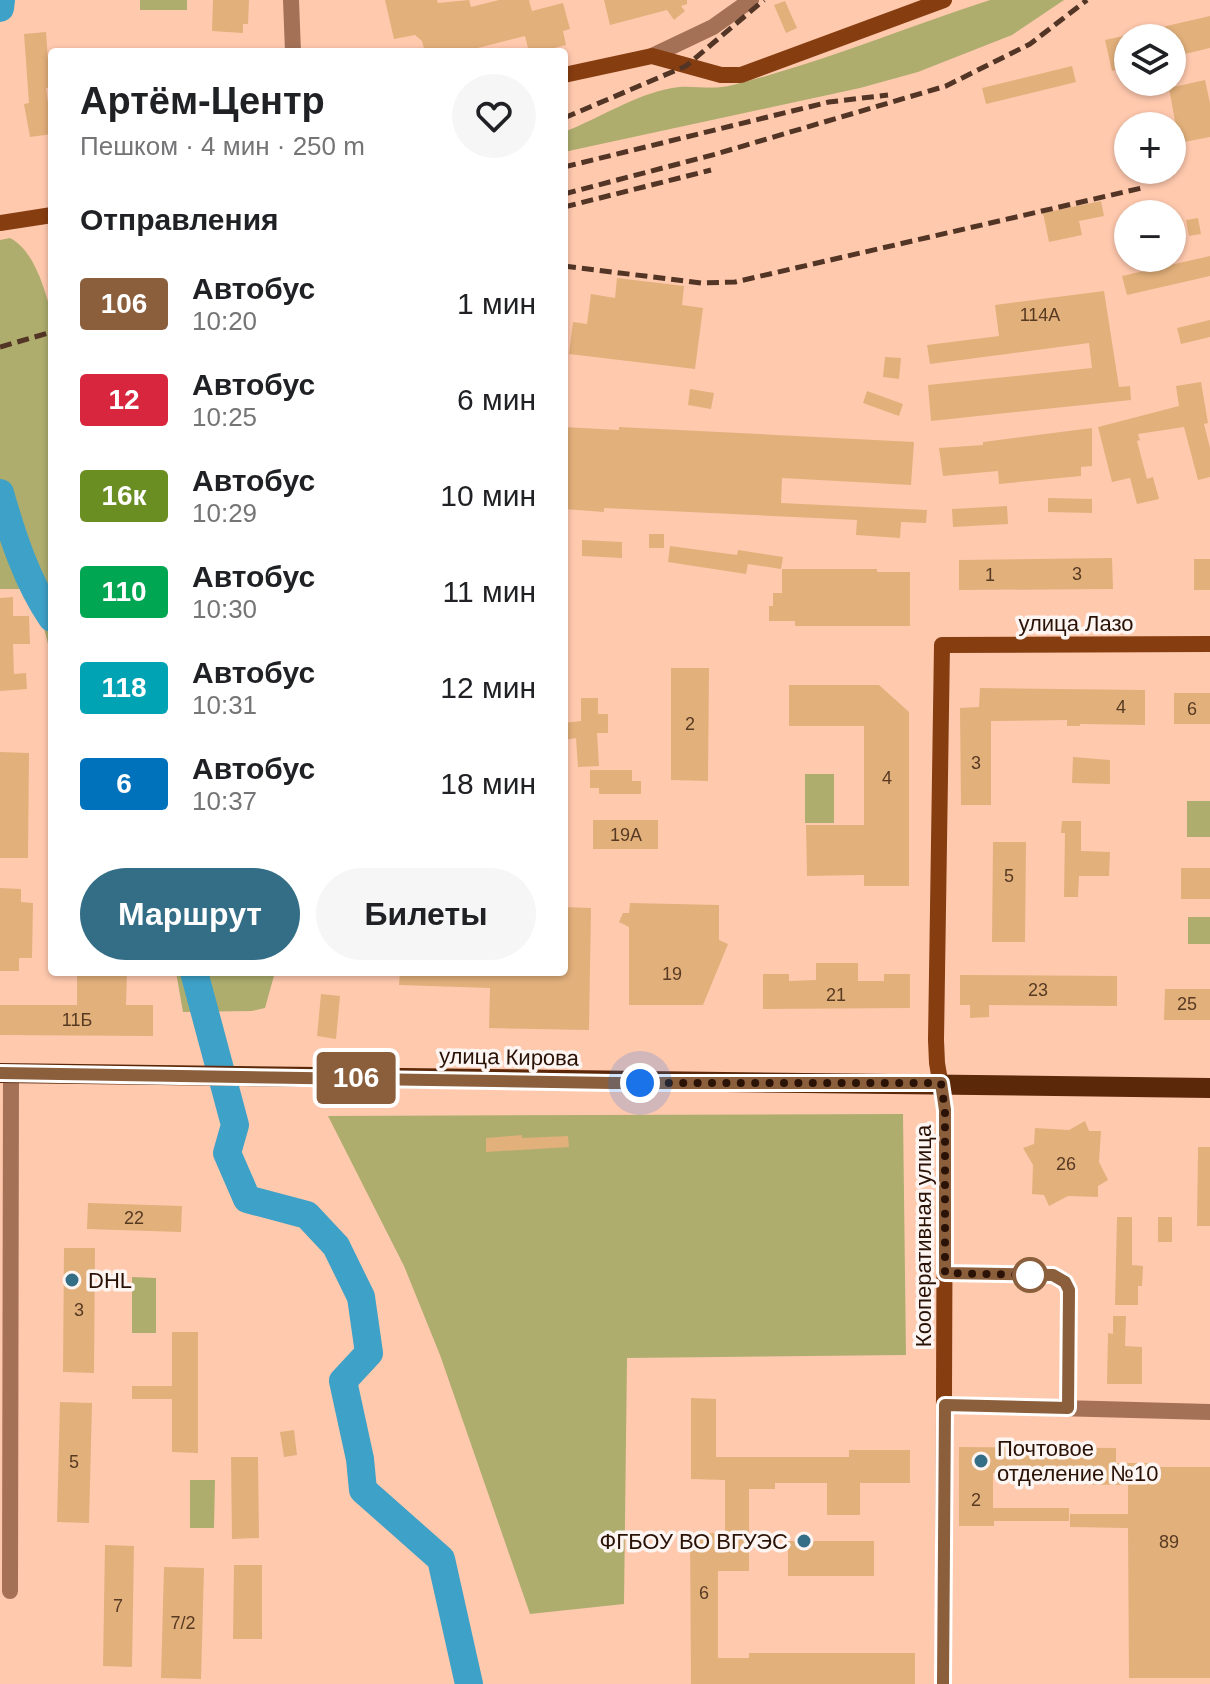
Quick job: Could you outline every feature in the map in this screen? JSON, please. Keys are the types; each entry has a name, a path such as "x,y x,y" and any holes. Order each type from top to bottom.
{"main road":[{"path":"568,74 652,56 721,75 741,75 944,0"},
{"path":"0,223 48,216"},
{"name":"улица Лазо","path":"942,645 1210,644"},
{"name":"Кооперативная улица","path":"942,645 936,1040 945,1110 943,1684"},
{"name":"улица Кирова","path":"5,1073 612,1083 941,1083 1210,1088"}],"street":[{"path":"291,0 293,48"},
{"path":"652,56 713,27 751,0"},
{"path":"5,1073 10,1591"},
{"path":"945,1273 1053,1275 1065,1282 1069,1290 1068,1408"},
{"path":"945,1405 1210,1412"}],"shaded area":[{"path":"140,0 187,0 187,10 140,10"},
{"path":"990,0 1064,0 1012,35 918,72 860,88 568,151 568,130 644,96 679,87 725,87 830,56"},
{"path":"10,238 26,252 48,301 48,644 42,621 20,589 0,589 0,240"},
{"path":"805,774 834,774 834,823 805,823"},
{"path":"1187,801 1210,801 1210,837 1187,837"},
{"path":"1188,917 1210,917 1210,944 1188,944"},
{"path":"177,976 274,976 265,1008 183,1012"},
{"path":"903,1114 906,1355 627,1358 624,1604 530,1614 440,1355 404,1266 328,1116"},
{"path":"132,1277 156,1278 156,1333 132,1333"},
{"path":"190,1480 215,1480 214,1528 190,1528"}],"building":[{"path":"213,0 249,0 248,24 243,24 243,33 212,31"},
{"path":"385,0 437,0 438,3 469,0 471,7 499,0 529,0 532,11 563,3 570,29 563,31 566,45 554,48 528,48 525,36 478,48 424,48 415,35 394,39"},
{"path":"604,0 687,0 687,4 681,6 685,11 674,20 667,10 610,25"},
{"path":"785,1 797,28 786,33 774,5"},
{"path":"1210,16 1210,48 1186,54 1186,24 1175,24"},
{"path":"46,32 48,135 30,137 24,104 29,103 24,34"},
{"path":"1114,38 1114,70 1112,71 1105,40"},
{"path":"1072,66 1076,82 986,104 982,88"},
{"path":"1205,80 1210,103 1210,137 1186,142 1186,112 1173,112 1170,96 1186,96 1186,84"},
{"path":"1101,201 1104,216 1079,221 1082,235 1049,242 1043,213"},
{"path":"1198,218 1201,234 1189,236 1186,220"},
{"path":"1210,256 1210,276 1127,295 1122,276 1140,272 1186,272 1186,261"},
{"path":"617,278 684,286 682,305 703,308 695,369 569,354 573,322 587,324 591,294 615,298"},
{"path":"1104,291 1119,387 1130,386 1131,400 931,421 928,385 1092,368 1089,343 930,364 927,345 999,336 995,305"},
{"path":"1210,320 1210,337 1181,344 1177,328"},
{"path":"885,357 901,358 899,379 883,377"},
{"path":"1201,382 1208,423 1204,424 1210,448 1210,477 1198,480 1184,427 1138,434 1147,479 1153,477 1159,499 1137,504 1130,478 1112,482 1098,427 1179,406 1176,386"},
{"path":"690,389 714,393 711,409 688,405"},
{"path":"867,391 903,404 899,416 863,403"},
{"path":"568,427 914,442 911,485 782,478 781,503 927,510 926,523 901,522 900,538 856,535 857,520 604,508 604,512 568,509"},
{"path":"1092,428 1092,466 1081,467 1081,476 999,484 998,471 943,476 939,448 983,445 983,442"},
{"path":"1048,498 1092,499 1092,513 1048,512"},
{"path":"1007,506 1008,524 953,527 952,509"},
{"path":"649,534 664,534 664,548 649,548"},
{"path":"582,540 622,542 622,558 582,556"},
{"path":"670,546 737,555 738,550 783,557 781,569 748,564 746,574 668,562"},
{"path":"1112,558 1113,589 959,590 959,560"},
{"path":"1194,559 1210,559 1210,590 1194,590"},
{"path":"782,569 910,572 910,626 795,626 795,621 769,621 773,593 782,593"},
{"path":"13,597 13,616 29,616 30,644 13,644 14,674 26,673 27,689 0,691 0,598"},
{"path":"671,668 709,668 708,781 671,780"},
{"path":"789,685 879,685 909,712 909,886 864,886 864,875 807,876 806,825 864,825 864,726 789,726"},
{"path":"980,688 1145,690 1145,725 1067,726 1067,720 991,721 991,805 961,805 960,708 979,707"},
{"path":"1174,693 1210,693 1210,724 1174,724"},
{"path":"581,698 598,698 598,714 608,714 608,733 597,733 599,766 578,767 576,738 568,739 568,723 581,721"},
{"path":"0,752 29,753 28,858 0,858"},
{"path":"1073,757 1110,760 1110,784 1072,783"},
{"path":"590,770 632,770 632,781 641,781 641,794 599,794 599,788 590,788"},
{"path":"593,820 658,820 658,849 593,849"},
{"path":"1062,821 1081,821 1081,851 1110,852 1109,876 1079,876 1078,897 1064,897 1065,833 1061,833"},
{"path":"993,842 1026,842 1025,942 992,942"},
{"path":"1181,868 1210,868 1210,899 1181,899"},
{"path":"0,888 21,889 21,902 33,903 32,958 19,958 19,971 0,971"},
{"path":"630,903 719,905 719,940 728,944 703,1005 629,1005 629,927 619,922 623,913 629,913"},
{"path":"568,907 591,908 589,1030 489,1028 490,988 399,985 400,976 568,976"},
{"path":"816,963 858,963 858,981 884,981 884,974 910,974 910,1008 763,1009 763,974 789,974 789,981 816,980"},
{"path":"960,975 1117,976 1117,1006 989,1005 989,1017 970,1018 970,1005 960,1005"},
{"path":"77,976 127,976 126,1005 153,1005 153,1036 0,1035 0,1005 77,1005"},
{"path":"1165,989 1210,989 1210,1020 1164,1020"},
{"path":"321,994 340,996 336,1039 317,1036"},
{"path":"1085,1121 1089,1131 1101,1131 1099,1162 1108,1180 1098,1186 1098,1197 1068,1196 1049,1206 1044,1195 1032,1194 1033,1165 1023,1148 1034,1144 1035,1128 1069,1130"},
{"path":"522,1135 522,1138 568,1136 569,1147 486,1152 486,1138"},
{"path":"1198,1147 1210,1147 1210,1226 1197,1226"},
{"path":"88,1203 182,1206 181,1232 87,1229"},
{"path":"1117,1217 1132,1217 1132,1265 1143,1266 1142,1286 1138,1286 1138,1305 1115,1305"},
{"path":"1158,1217 1172,1217 1172,1242 1158,1242"},
{"path":"64,1248 95,1248 94,1373 63,1372"},
{"path":"1113,1316 1126,1316 1125,1346 1142,1347 1142,1384 1107,1384 1108,1333 1113,1334"},
{"path":"172,1332 198,1332 198,1453 172,1452 172,1399 132,1399 132,1386 172,1386"},
{"path":"691,1398 716,1399 716,1457 849,1457 849,1450 910,1450 910,1483 860,1483 860,1515 827,1515 827,1483 775,1483 775,1489 749,1489 749,1571 718,1571 718,1658 749,1658 749,1653 915,1653 915,1684 691,1684 690,1533 725,1533 725,1480 691,1479"},
{"path":"60,1402 92,1403 89,1523 57,1522"},
{"path":"294,1430 297,1455 284,1457 280,1432"},
{"path":"959,1447 1116,1448 1116,1463 1150,1463 1150,1467 1210,1467 1210,1678 1129,1678 1128,1528 1070,1527 1070,1514 1128,1514 1128,1485 1057,1484 1057,1473 993,1473 993,1508 1069,1508 1069,1521 994,1521 994,1526 959,1526"},
{"path":"231,1457 258,1457 259,1538 232,1539"},
{"path":"788,1541 874,1541 874,1576 788,1576"},
{"path":"105,1545 134,1546 132,1667 103,1666"},
{"path":"234,1565 262,1565 262,1639 233,1639"},
{"path":"164,1567 204,1568 201,1679 161,1678"}],"waterway":[{"path":"0,8 1,0"},
{"path":"0,493 15,542 48,612"},
{"path":"195,976 235,1125 227,1153 247,1199 307,1215 336,1246 361,1297 369,1353 343,1381 360,1459 363,1490 441,1559 469,1684"}],"railway":[{"path":"568,116 686,66 764,0"},
{"path":"568,193 716,154 946,86 1030,44 1087,0"},
{"path":"568,166 829,102 888,95"},
{"path":"568,206 711,170"},
{"path":"568,266 701,283 735,282 1146,187"},
{"path":"0,347 48,333"}],"bus line":[{"name":"106","path":"0,1073 612,1083 941,1083 945,1110 945,1273 1053,1275 1065,1282 1069,1290 1068,1408 945,1405 943,1684"}],"place":[{"name":"DHL","path":"72,1280"},
{"name":"Почтовое отделение №10","path":"981,1461"},
{"name":"ФГБОУ ВО ВГУЭС","path":"804,1541"}],"route":[{"path":"640,1083 941,1083 945,1110 945,1273 1030,1275"}]}
